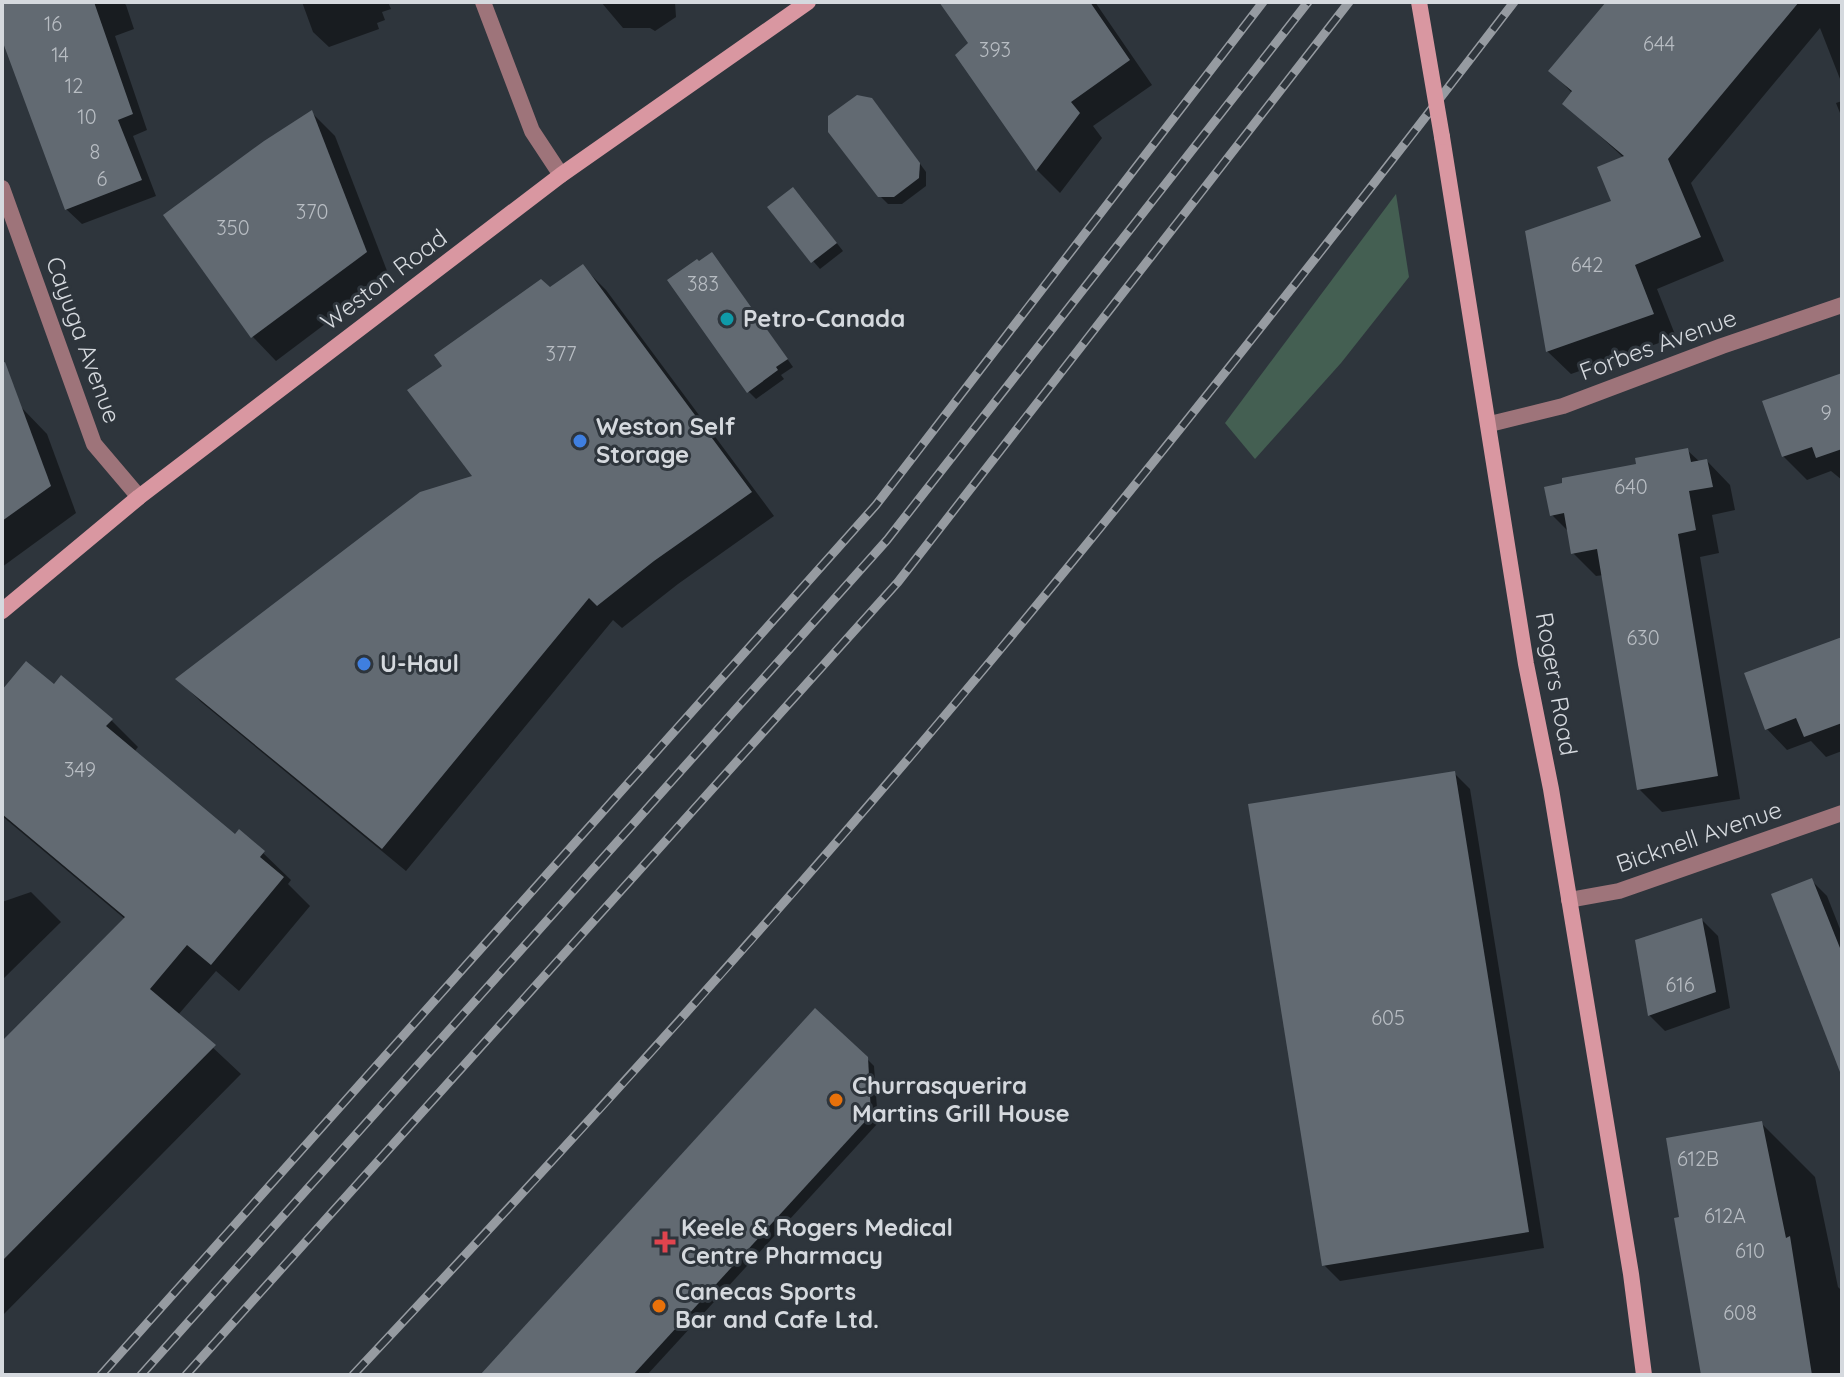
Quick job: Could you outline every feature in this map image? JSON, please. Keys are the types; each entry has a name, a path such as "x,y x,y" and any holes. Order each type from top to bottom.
{"main road":[{"name":"Weston Road","path":"2,611 139,497 561,175 808,2"},
{"name":"Rogers Road","path":"1419,2 1490,424 1526,664 1631,1274 1644,1375"}],"street":[{"path":"483,2 532,131 561,175"},
{"name":"Cayuga Avenue","path":"2,188 94,444 139,497"},
{"name":"Forbes Avenue","path":"1490,424 1563,406 1842,305"},
{"name":"Bicknell Avenue","path":"1569,900 1619,891 1842,813"}],"green space":[{"path":"1396,194 1409,277 1341,363 1255,459 1225,423"}],"building":[{"path":"2,2 94,2 133,114 118,120 142,180 65,210 2,40"},
{"path":"939,2 1090,2 1130,60 1071,102 1080,113 1036,171 955,55 968,43"},
{"path":"1606,2 1799,2 1668,159 1701,237 1635,265 1654,314 1546,352 1525,231 1611,201 1597,167 1624,156 1562,104 1572,91 1548,71"},
{"path":"857,95 872,98 920,163 919,178 894,197 878,197 828,132 828,116"},
{"path":"312,110 367,252 251,338 163,215"},
{"name":"Petro-Canada","path":"793,187 837,243 811,263 767,207"},
{"name":"Petro-Canada","path":"712,252 788,359 747,393 667,280"},
{"path":"583,264 752,492 654,561 597,606 589,598 382,849 175,679 420,492 472,476 407,390 442,366 434,355 541,279 550,287"},
{"path":"5,362 51,486 2,521 2,363"},
{"path":"1842,373 1842,449 1816,458 1812,447 1782,457 1762,401"},
{"path":"1688,448 1691,462 1707,459 1713,487 1689,491 1696,530 1678,534 1718,776 1637,790 1597,549 1571,554 1564,513 1550,516 1544,487 1562,483 1562,478 1636,464 1635,458"},
{"path":"1842,637 1842,723 1804,737 1796,718 1765,730 1744,673"},
{"path":"26,661 54,684 61,675 113,719 106,726 235,834 239,829 265,851 260,857 284,877 211,965 187,945 150,989 216,1045 2,1261 2,1041 125,917 2,814 2,690"},
{"path":"1455,771 1529,1232 1322,1266 1248,804"},
{"path":"1812,878 1842,953 1840,1072 1771,894"},
{"path":"1702,918 1716,992 1648,1016 1635,940"},
{"path":"815,1008 868,1057 871,1115 633,1375 480,1375"},
{"path":"1762,1121 1786,1238 1790,1236 1812,1375 1701,1375 1674,1218 1679,1217 1666,1138"}],"railway":[{"path":"101,1375 876,505 1263,2"},
{"path":"141,1375 887,540 1308,2"},
{"path":"186,1375 898,582 1349,2"},
{"path":"353,1375 684,1016 924,740 1198,407 1514,2"}],"place":[{"name":"Petro-Canada","path":"727,319"},
{"name":"Weston Self Storage","path":"580,441"},
{"name":"U-Haul","path":"364,664"},
{"name":"Churrasquerira Martins Grill House","path":"836,1100"},
{"name":"Keele & Rogers Medical Centre Pharmacy","path":"665,1242"},
{"name":"Canecas Sports Bar and Cafe Ltd.","path":"659,1306"}]}
